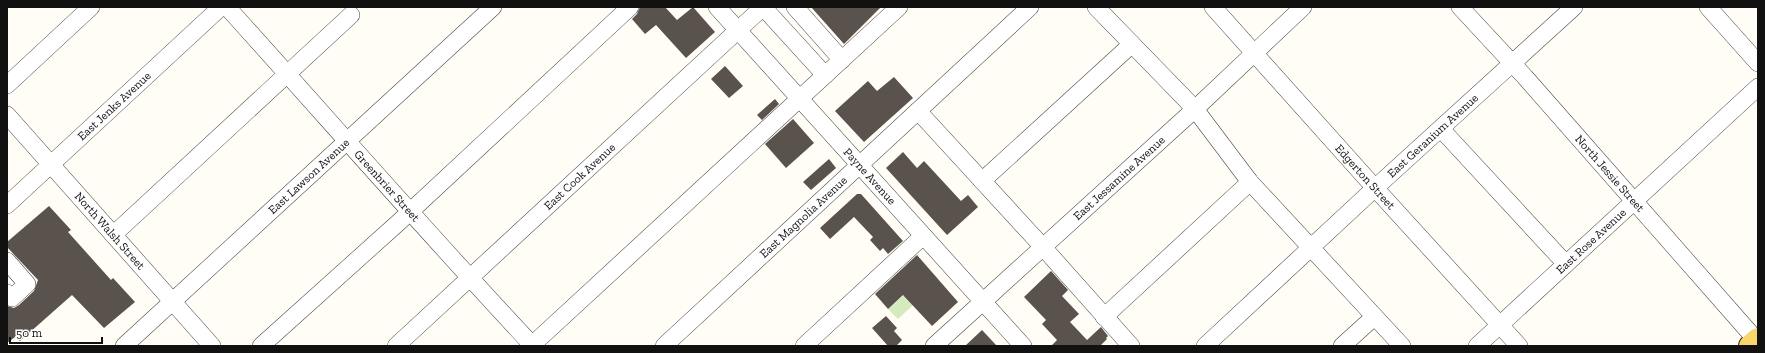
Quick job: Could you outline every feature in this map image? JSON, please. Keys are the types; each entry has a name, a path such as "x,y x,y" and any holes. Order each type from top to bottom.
{"street":[{"path":"7,85 90,7"},
{"name":"East Jenks Avenue","path":"7,205 221,7"},
{"name":"Greenbrier Street","path":"227,7 411,211 469,278 532,346"},
{"name":"East Lawson Avenue","path":"124,346 493,7"},
{"path":"261,346 411,211 630,7"},
{"name":"Payne Avenue","path":"717,7 1023,346"},
{"path":"763,7 826,75"},
{"name":"East Cook Avenue","path":"396,346 763,7"},
{"path":"795,7 842,60"},
{"path":"532,346 899,7"},
{"name":"East Magnolia Avenue","path":"664,346 1030,7"},
{"path":"1096,7 1195,109 1250,182 1402,346"},
{"name":"Edgerton Street","path":"1213,7 1374,188 1519,346"},
{"name":"East Jessamine Avenue","path":"934,346 1042,246 1195,109 1303,7"},
{"name":"North Jessie Street","path":"1460,7 1635,200 1756,342"},
{"name":"East Geranium Avenue","path":"1204,346 1374,188 1441,129 1574,7"},
{"path":"1708,7 1758,63"},
{"path":"113,234 351,15"},
{"path":"982,181 1132,44"},
{"name":"East Rose Avenue","path":"1477,346 1758,87"},
{"path":"918,111 1042,246 1131,346"},
{"name":"North Walsh Street","path":"7,116 212,346"},
{"path":"1441,129 1566,264"},
{"path":"1104,317 1250,182"},
{"path":"804,346 923,236"},
{"path":"7,261 27,284 9,296"},
{"path":"1342,346 1374,317"}],"green space":[{"path":"931,271 939,281 898,319 888,309"}],"building":[{"path":"640,7 665,7 677,20 693,7 715,32 686,58 656,25 645,34 632,19 637,14"},
{"path":"811,7 881,7 844,44"},
{"path":"725,66 743,86 729,98 711,79"},
{"path":"894,77 913,98 864,142 835,111 868,81 877,91"},
{"path":"775,99 779,104 762,120 757,115"},
{"path":"793,119 814,143 786,168 765,144"},
{"path":"903,152 917,168 924,161 961,201 968,195 978,207 947,235 886,168"},
{"path":"829,159 836,168 811,190 803,182"},
{"path":"857,194 861,194 903,241 888,254 883,248 880,251 870,240 873,237 854,217 830,239 820,228"},
{"path":"49,206 71,230 68,232 111,280 113,278 135,302 104,328 72,295 20,341 15,337 7,343 7,306 14,308 19,305 34,291 38,280 7,247 7,242"},
{"path":"917,255 958,302 932,326 903,295 888,309 875,294"},
{"path":"1051,271 1068,290 1062,296 1079,314 1070,322 1087,340 1101,327 1108,336 1100,346 1051,346 1057,340 1042,324 1046,320 1024,297"},
{"path":"886,316 897,328 894,331 902,340 896,346 888,346 872,328"},
{"path":"982,330 997,346 965,346"}]}
